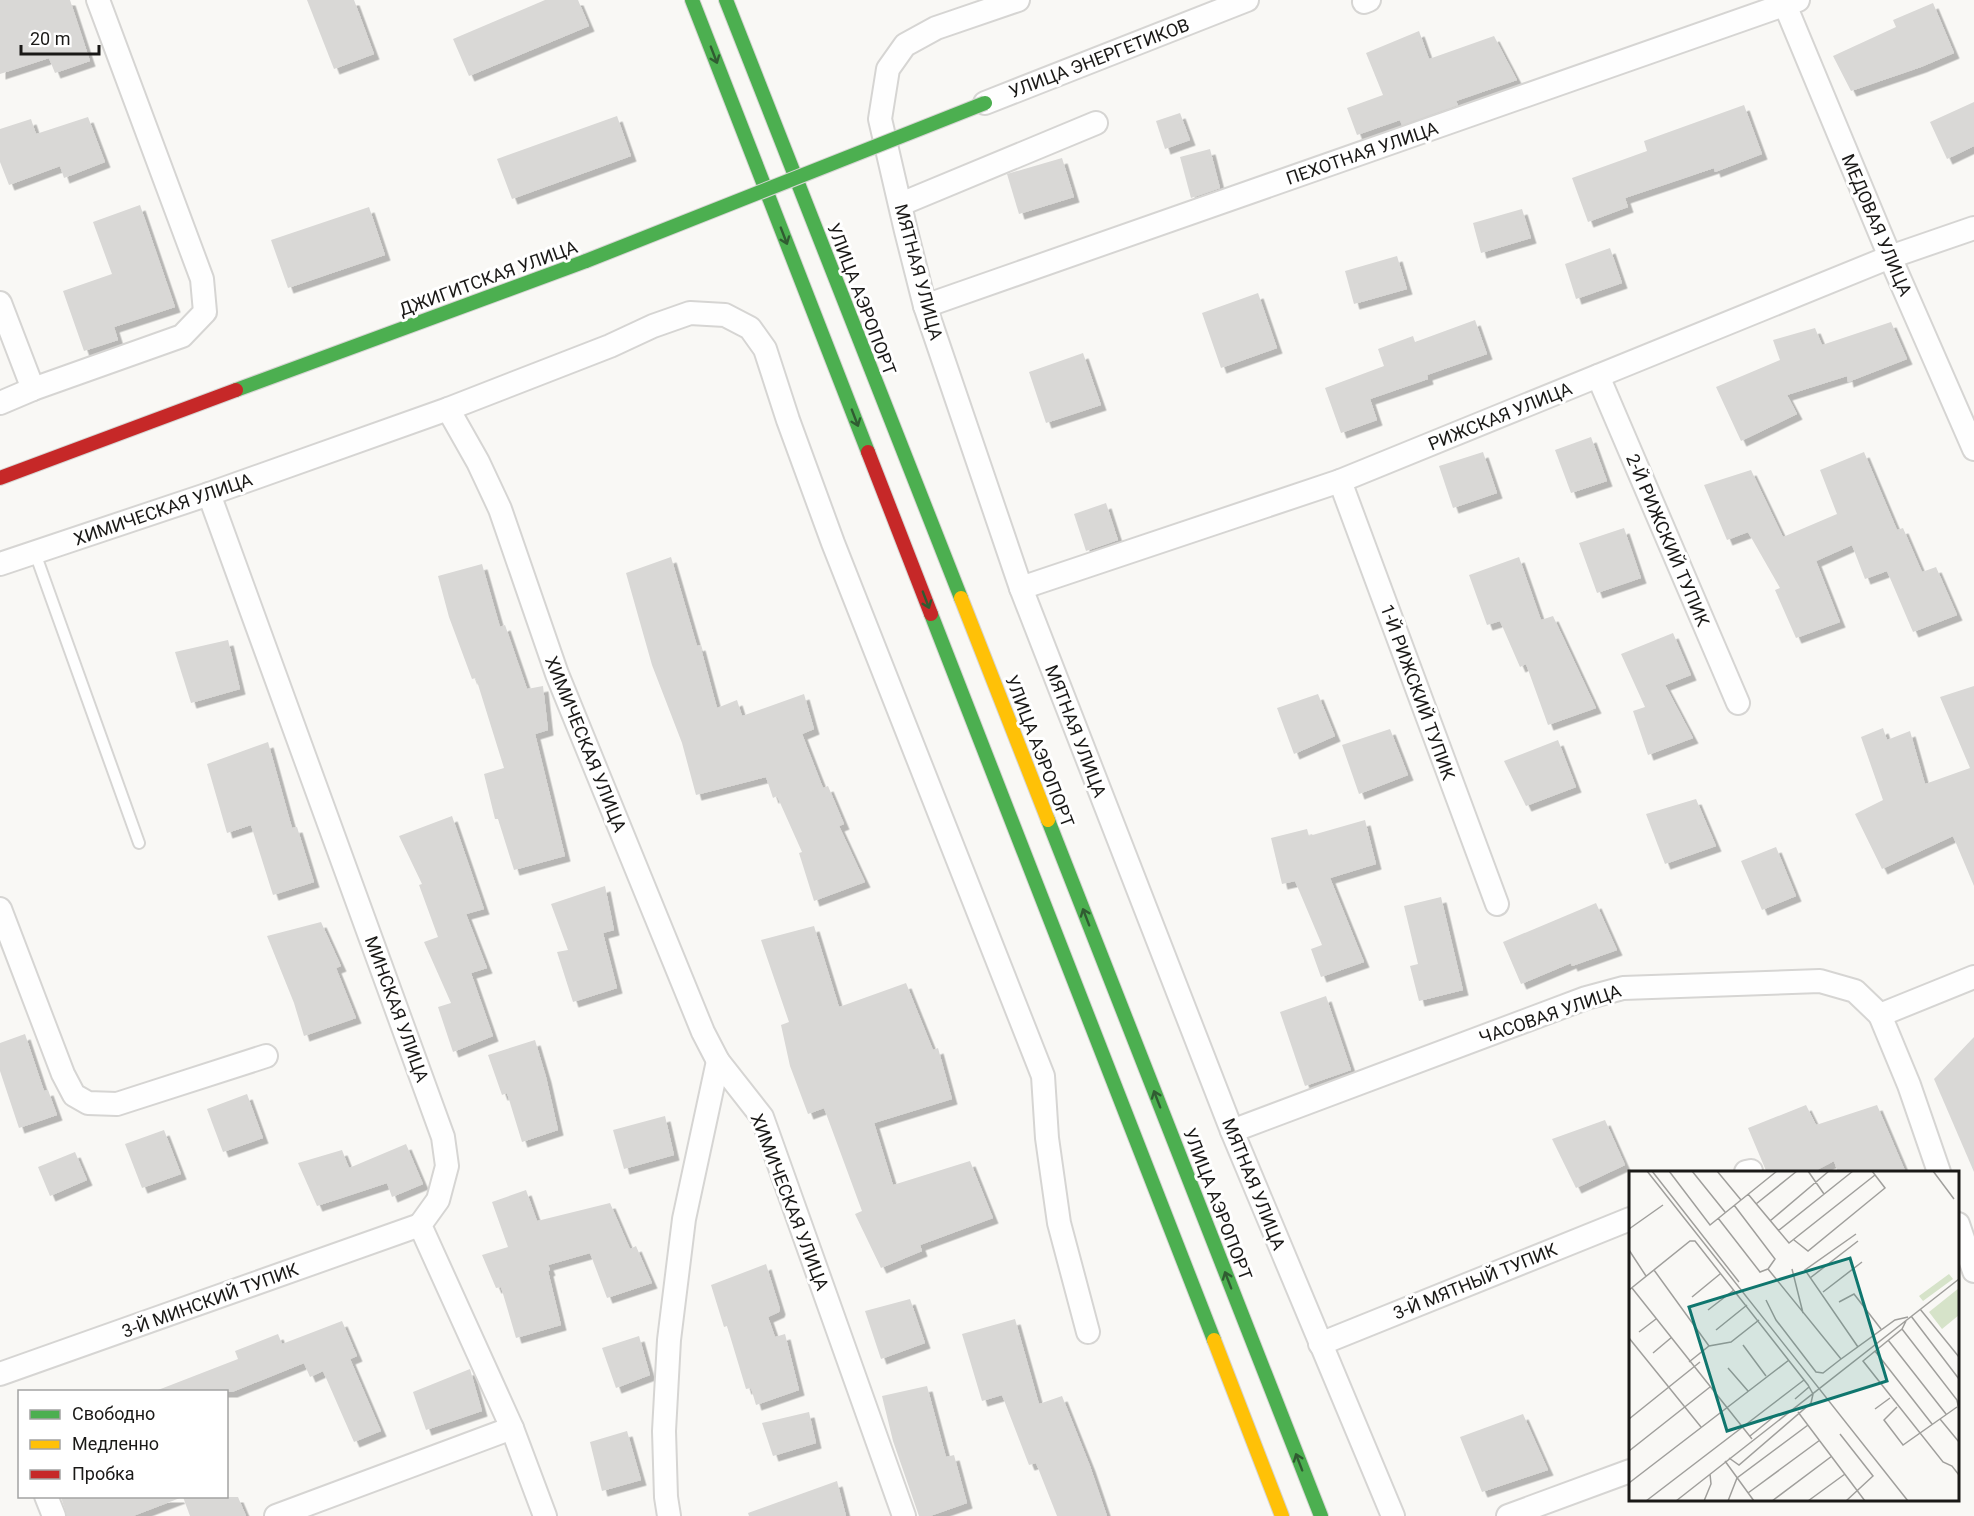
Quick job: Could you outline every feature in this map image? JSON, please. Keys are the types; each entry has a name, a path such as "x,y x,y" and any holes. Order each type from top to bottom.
{"main road":[{"path":"692,0 1282,1516"},
{"name":"УЛИЦА АЭРОПОРТ","path":"726,0 1321,1516"},
{"name":"ДЖИГИТСКАЯ УЛИЦА","path":"0,478 586,261 985,104"}],"street":[{"path":"0,402 182,336 204,312 202,279 98,0"},
{"name":"МЯТНАЯ УЛИЦА","path":"1018,0 936,28 905,45 888,69 880,119 925,306 1021,588 1232,1131 1393,1516"},
{"name":"УЛИЦА ЭНЕРГЕТИКОВ","path":"985,104 1247,0"},
{"name":"МЕДОВАЯ УЛИЦА","path":"1789,2 1890,257 1974,448"},
{"name":"ПЕХОТНАЯ УЛИЦА","path":"925,306 1789,2"},
{"path":"901,204 1096,123"},
{"name":"РИЖСКАЯ УЛИЦА","path":"1021,588 1340,481 1890,257 1974,228"},
{"path":"0,303 33,389"},
{"path":"448,409 610,346 653,326 690,314 725,315 750,328 765,349 833,543 1043,1076 1047,1138 1059,1223 1088,1332"},
{"name":"2-Й РИЖСКИЙ ТУПИК","path":"1598,376 1738,703"},
{"name":"ХИМИЧЕСКАЯ УЛИЦА","path":"0,564 209,494 448,409 478,462 500,509 556,674 703,1032 718,1061 762,1117 904,1516"},
{"name":"1-Й РИЖСКИЙ ТУПИК","path":"1340,481 1497,904"},
{"name":"МИНСКАЯ УЛИЦА","path":"209,494 444,1137 447,1166 438,1200 420,1225"},
{"path":"0,909 63,1074 74,1095 88,1103 117,1104 267,1056"},
{"path":"1939,1171 1909,1085 1880,1015 1974,976"},
{"name":"ЧАСОВАЯ УЛИЦА","path":"1232,1131 1586,998 1623,988 1820,981 1855,992 1880,1015"},
{"path":"669,1516 666,1497 664,1431 669,1340 684,1219 718,1061"},
{"name":"3-Й МЯТНЫЙ ТУПИК","path":"1320,1344 1629,1219"},
{"path":"420,1225 512,1428 544,1516"},
{"name":"3-Й МИНСКИЙ ТУПИК","path":"0,1374 420,1225"},
{"path":"1959,1227 1974,1271"},
{"path":"276,1516 512,1428"},
{"path":"1508,1516 1629,1471"},
{"path":"46,1498 54,1516"}],"lane":[{"path":"35,553 139,843"}],"building":[{"path":"0,0 70,0 90,61 55,73 49,58 0,74"},
{"path":"307,0 354,0 374,54 334,69"},
{"path":"545,0 578,0 589,26 469,76 453,39"},
{"path":"1933,3 1954,53 1851,91 1833,56 1896,27 1893,20"},
{"path":"1419,31 1429,59 1494,36 1517,80 1456,101 1458,105 1402,125 1400,120 1357,135 1347,108 1383,95 1366,53"},
{"path":"1974,102 1974,146 1947,159 1930,122"},
{"path":"1744,105 1762,154 1715,172 1714,168 1625,198 1628,207 1588,222 1572,178 1647,151 1644,141"},
{"path":"1180,113 1190,140 1165,149 1156,121"},
{"path":"617,116 631,156 512,199 497,159"},
{"path":"88,117 105,162 64,178 60,166 9,185 0,162 0,129 31,119 36,134"},
{"path":"1210,149 1220,188 1191,198 1180,157"},
{"path":"1062,158 1074,197 1019,214 1007,174"},
{"path":"140,205 175,307 114,327 118,340 84,351 63,291 112,274 93,222"},
{"path":"369,207 385,255 288,288 271,240"},
{"path":"1522,209 1531,238 1481,253 1473,223"},
{"path":"1610,248 1622,283 1576,299 1565,264"},
{"path":"1397,256 1407,289 1354,304 1345,271"},
{"path":"1258,293 1277,348 1221,368 1202,313"},
{"path":"1475,320 1487,354 1427,375 1428,379 1370,399 1377,420 1341,433 1325,388 1384,366 1378,349 1413,336 1415,342"},
{"path":"1891,322 1907,359 1848,382 1847,376 1787,395 1797,414 1741,441 1716,387 1780,360 1773,340 1815,328 1822,345"},
{"path":"1083,353 1101,405 1046,423 1029,372"},
{"path":"1591,437 1607,481 1571,493 1555,450"},
{"path":"1483,452 1497,493 1453,508 1439,466"},
{"path":"1864,452 1897,530 1903,528 1922,572 1936,567 1957,615 1913,632 1887,571 1865,579 1852,545 1816,561 1840,622 1796,638 1775,590 1780,588 1748,532 1727,540 1704,485 1751,470 1783,537 1837,514 1820,470"},
{"path":"1106,503 1118,540 1086,551 1074,514"},
{"path":"1624,528 1641,578 1597,593 1579,543"},
{"path":"671,557 697,646 700,645 717,708 737,700 742,716 804,694 814,729 802,734 823,788 828,786 844,824 839,826 865,882 814,901 799,853 802,852 777,796 773,798 766,777 696,795 682,743 652,665 626,573"},
{"path":"1519,557 1541,620 1553,616 1596,708 1548,725 1526,664 1520,667 1500,621 1487,625 1469,575"},
{"path":"482,564 500,627 505,625 527,689 543,686 548,730 535,734 565,856 514,870 498,819 495,819 484,774 504,768 476,678 472,679 449,617 438,576"},
{"path":"1673,633 1691,675 1665,685 1693,738 1648,755 1633,711 1645,707 1621,654"},
{"path":"228,640 240,689 191,703 175,652"},
{"path":"1974,686 1974,886 1953,836 1882,869 1855,814 1883,800 1861,737 1883,728 1887,740 1910,731 1925,784 1970,768 1940,697"},
{"path":"1318,694 1335,736 1294,754 1277,708"},
{"path":"1390,729 1408,775 1359,794 1342,745"},
{"path":"1558,740 1576,787 1526,806 1504,761"},
{"path":"268,742 292,828 297,827 314,882 273,895 251,825 227,833 207,764"},
{"path":"1696,799 1716,846 1665,864 1646,814"},
{"path":"452,816 484,909 466,914 487,968 471,973 493,1036 453,1052 438,1007 451,1003 424,942 438,937 419,885 422,884 399,836"},
{"path":"1365,820 1376,864 1330,878 1364,962 1321,977 1311,949 1322,945 1295,881 1282,884 1271,838 1307,829 1309,836"},
{"path":"1776,847 1796,896 1762,910 1741,861"},
{"path":"605,886 614,930 603,933 617,988 573,1002 557,952 568,950 551,904"},
{"path":"1441,897 1463,990 1419,1001 1410,966 1418,964 1404,906"},
{"path":"1596,903 1617,950 1572,966 1571,963 1521,984 1503,942"},
{"path":"321,922 341,966 336,968 356,1018 304,1036 294,1003 267,936"},
{"path":"814,926 839,1007 906,983 933,1050 938,1048 952,1099 874,1123 893,1185 970,1161 993,1218 920,1245 922,1251 881,1268 855,1214 862,1211 824,1108 808,1114 790,1066 781,1025 789,1022 761,940"},
{"path":"1326,996 1351,1070 1305,1086 1280,1012"},
{"path":"25,1034 44,1091 48,1090 57,1115 19,1128 0,1071 0,1043"},
{"path":"1974,1037 1974,1172 1934,1079"},
{"path":"535,1040 558,1130 522,1142 507,1093 502,1095 488,1055"},
{"path":"247,1094 263,1138 223,1152 207,1109"},
{"path":"1806,1105 1816,1125 1877,1105 1905,1171 1837,1171 1834,1161 1815,1171 1766,1171 1748,1128"},
{"path":"665,1116 674,1155 624,1169 613,1130"},
{"path":"1605,1120 1625,1165 1576,1188 1552,1139"},
{"path":"164,1130 181,1174 142,1188 125,1144"},
{"path":"406,1144 423,1184 392,1197 387,1183 317,1206 298,1163 342,1150 349,1168"},
{"path":"75,1152 87,1180 50,1196 38,1167"},
{"path":"526,1190 537,1221 610,1203 630,1249 636,1246 652,1283 607,1298 590,1253 548,1265 561,1325 516,1338 501,1287 496,1288 482,1255 508,1247 492,1202"},
{"path":"766,1264 780,1309 779,1312 768,1317 775,1337 785,1334 799,1390 756,1405 751,1388 746,1389 727,1326 724,1327 711,1285"},
{"path":"910,1299 925,1343 881,1359 865,1311"},
{"path":"1015,1319 1039,1404 1062,1396 1107,1516 1057,1516 1036,1463 1029,1465 1002,1395 982,1401 962,1334"},
{"path":"342,1321 357,1356 350,1359 381,1431 354,1442 323,1371 310,1377 304,1363 232,1392 228,1390 158,1390 238,1359 235,1351 278,1334 282,1344"},
{"path":"639,1336 650,1375 616,1388 602,1348"},
{"path":"470,1369 482,1411 426,1430 413,1392"},
{"path":"927,1386 946,1457 954,1455 967,1503 930,1516 919,1516 893,1441 882,1396"},
{"path":"809,1412 816,1443 773,1456 762,1423"},
{"path":"1523,1414 1548,1470 1482,1492 1460,1437"},
{"path":"627,1431 641,1480 602,1491 590,1442"},
{"path":"837,1481 846,1516 749,1516 748,1513"},
{"path":"238,1497 246,1516 190,1516 183,1498"},
{"path":"61,1498 180,1498 133,1516 67,1516"}],"traffic: fast":[{"path":"692,0 868,452"},
{"path":"726,0 961,598"},
{"path":"586,261 985,103"},
{"path":"236,390 586,261"},
{"path":"931,614 1214,1340"},
{"path":"1048,820 1321,1516"}],"traffic: slow":[{"path":"961,598 1048,820"},
{"path":"1214,1340 1282,1516"}],"traffic: jam":[{"path":"0,478 236,390"},
{"path":"868,452 931,614"}]}
